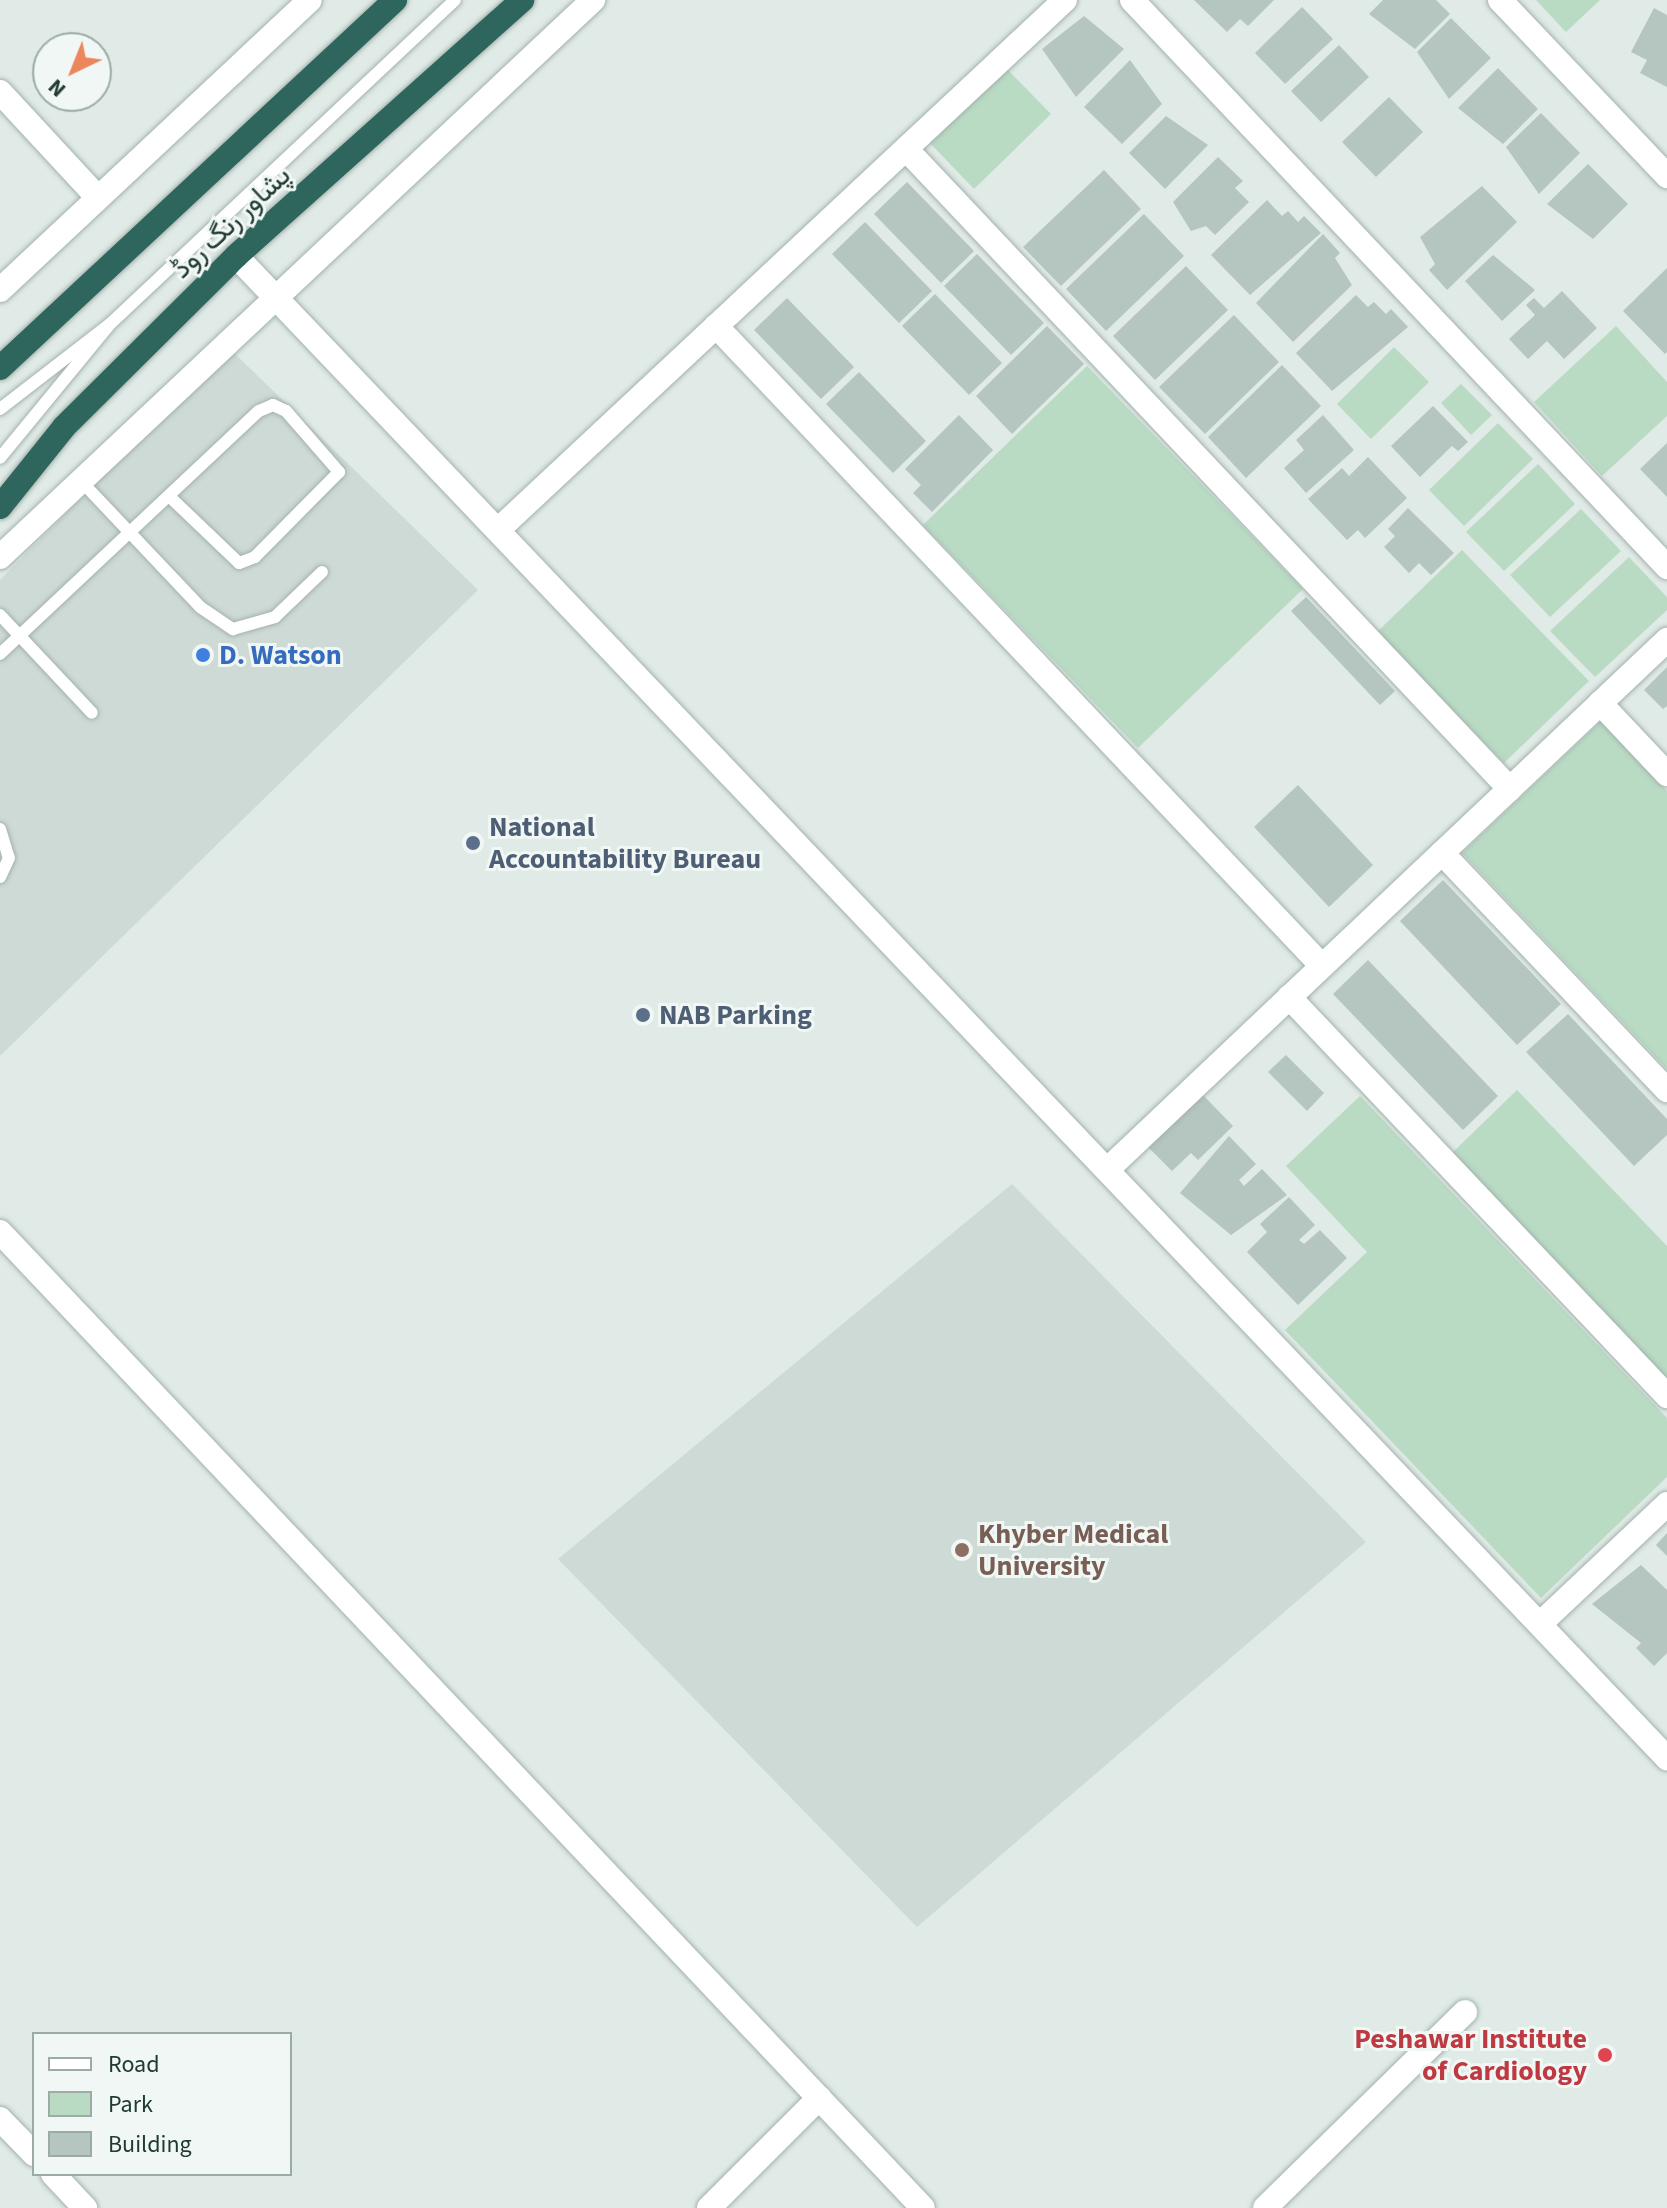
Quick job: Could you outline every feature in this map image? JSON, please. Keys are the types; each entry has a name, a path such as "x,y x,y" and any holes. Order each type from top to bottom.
{"highway":[{"name":"پشاور رنگ روڈ","path":"0,368 395,0"},
{"name":"پشاور رنگ روڈ","path":"0,507 64,427 236,256 522,0"}],"street":[{"path":"0,557 274,295 593,0"},
{"path":"498,530 1065,0"},
{"path":"1132,0 1667,567"},
{"path":"1500,0 1667,176"},
{"path":"0,290 295,5"},
{"path":"0,92 98,198"},
{"path":"906,149 1510,789"},
{"path":"236,256 1542,1622 1667,1758"},
{"path":"716,326 1322,966"},
{"path":"1108,1169 1667,640"},
{"path":"1600,703 1667,774"},
{"path":"1442,853 1667,1090"},
{"path":"1289,997 1667,1396"},
{"path":"0,1232 923,2208"},
{"path":"1542,1622 1667,1504"},
{"path":"1265,2208 1465,2012"},
{"path":"709,2208 819,2098"},
{"path":"0,2119 32,2152"},
{"path":"55,2176 85,2208"}],"lane":[{"path":"0,409 110,324 455,0"},
{"path":"0,458 110,324"},
{"path":"0,654 169,496 273,405 335,459 339,472 255,557 239,563 169,496"},
{"path":"81,481 216,623 233,629 275,617 322,572"},
{"path":"0,615 92,713"},
{"path":"0,829 9,858 0,877"}],"shaded area":[{"path":"229,348 478,590 0,1056 0,580"},
{"name":"Khyber Medical University","path":"1012,1184 1366,1542 917,1927 558,1559"}],"green space":[{"path":"1536,0 1600,0 1566,32"},
{"path":"1005,67 1051,114 974,189 928,141"},
{"path":"1616,326 1667,382 1667,416 1602,476 1534,402"},
{"path":"1394,347 1429,382 1371,439 1337,404"},
{"path":"1087,366 1303,589 1138,748 923,525"},
{"path":"1461,384 1492,415 1471,435 1441,403"},
{"path":"1498,423 1533,459 1464,526 1429,490"},
{"path":"1538,464 1575,504 1504,571 1466,532"},
{"path":"1581,509 1621,551 1550,617 1510,575"},
{"path":"1462,550 1589,681 1504,763 1377,632"},
{"path":"1629,557 1667,597 1667,610 1595,677 1550,631"},
{"path":"1601,721 1667,791 1667,1069 1462,853"},
{"path":"1517,1090 1667,1246 1667,1378 1452,1153"},
{"path":"1360,1096 1667,1418 1667,1477 1541,1598 1285,1330 1367,1252 1286,1166"}],"building":[{"path":"1194,0 1274,0 1248,26 1240,19 1227,32"},
{"path":"1383,0 1436,0 1450,14 1415,49 1369,14"},
{"path":"1302,7 1333,39 1285,84 1255,53"},
{"path":"1654,8 1667,15 1667,87 1640,73 1647,60 1631,52"},
{"path":"1084,16 1124,49 1076,97 1042,49"},
{"path":"1451,18 1491,58 1449,99 1417,52"},
{"path":"1339,45 1369,77 1321,122 1291,91"},
{"path":"1130,60 1162,104 1122,144 1084,107"},
{"path":"1498,68 1538,109 1503,144 1458,108"},
{"path":"1389,97 1423,132 1376,177 1342,142"},
{"path":"1541,113 1580,153 1539,194 1506,147"},
{"path":"1166,116 1208,145 1165,189 1129,153"},
{"path":"1218,157 1243,181 1235,188 1249,202 1215,235 1206,226 1191,231 1173,202"},
{"path":"1588,164 1628,204 1593,239 1547,204"},
{"path":"1104,170 1141,209 1061,286 1023,247"},
{"path":"907,182 974,251 941,283 874,214"},
{"path":"1482,186 1517,222 1447,290 1429,270 1435,264 1420,237"},
{"path":"1267,200 1282,216 1288,211 1298,222 1304,216 1321,233 1250,295 1211,255"},
{"path":"1144,214 1184,256 1106,331 1066,289"},
{"path":"865,222 932,291 899,323 832,254"},
{"path":"1323,234 1340,253 1335,258 1352,285 1293,342 1256,303"},
{"path":"977,254 1044,323 1011,355 944,286"},
{"path":"1493,255 1535,290 1502,321 1465,281"},
{"path":"1186,266 1228,310 1155,380 1113,336"},
{"path":"1667,268 1667,352 1665,354 1623,311"},
{"path":"1562,291 1597,328 1564,359 1547,341 1528,359 1509,339 1535,315 1526,305 1534,298 1544,308"},
{"path":"935,294 1002,363 969,395 902,326"},
{"path":"1356,295 1368,307 1374,302 1386,314 1391,309 1408,327 1332,391 1296,353"},
{"path":"787,298 854,367 821,399 754,330"},
{"path":"1234,315 1279,362 1205,434 1159,387"},
{"path":"1047,326 1084,364 1012,434 976,396"},
{"path":"1282,365 1321,406 1246,478 1208,437"},
{"path":"859,372 926,441 893,473 826,404"},
{"path":"1433,406 1468,442 1458,451 1452,446 1420,477 1391,446"},
{"path":"959,415 993,450 932,512 913,493 921,485 905,469"},
{"path":"1323,415 1354,450 1306,493 1284,468 1304,450 1296,440"},
{"path":"1667,443 1667,497 1640,469"},
{"path":"1368,457 1407,498 1365,538 1358,530 1347,540 1308,499 1342,468 1349,476"},
{"path":"1408,508 1454,553 1431,575 1419,563 1409,573 1384,547 1395,536 1388,529"},
{"path":"1306,597 1395,691 1380,705 1291,611"},
{"path":"1667,667 1667,706 1663,709 1644,690"},
{"path":"1298,785 1373,865 1329,907 1254,827"},
{"path":"1443,880 1561,1004 1517,1045 1400,921"},
{"path":"1368,960 1498,1096 1463,1130 1333,994"},
{"path":"1568,1014 1667,1119 1667,1135 1634,1166 1526,1052"},
{"path":"1286,1055 1324,1093 1307,1111 1268,1072"},
{"path":"1201,1093 1233,1126 1198,1160 1191,1153 1172,1171 1147,1146"},
{"path":"1229,1136 1256,1164 1239,1180 1244,1186 1262,1169 1287,1195 1231,1235 1180,1193"},
{"path":"1289,1197 1315,1225 1299,1240 1304,1244 1320,1230 1347,1258 1298,1305 1247,1252 1267,1232 1260,1224"},
{"path":"1667,1533 1667,1556 1656,1545"},
{"path":"1641,1565 1667,1590 1667,1653 1654,1666 1636,1648 1641,1643 1592,1604"}],"place":[{"name":"D. Watson","path":"203,655"},
{"name":"National Accountability Bureau","path":"473,843"},
{"name":"NAB Parking","path":"643,1015"},
{"name":"Khyber Medical University","path":"962,1550"},
{"name":"Peshawar Institute of Cardiology","path":"1605,2055"}]}
